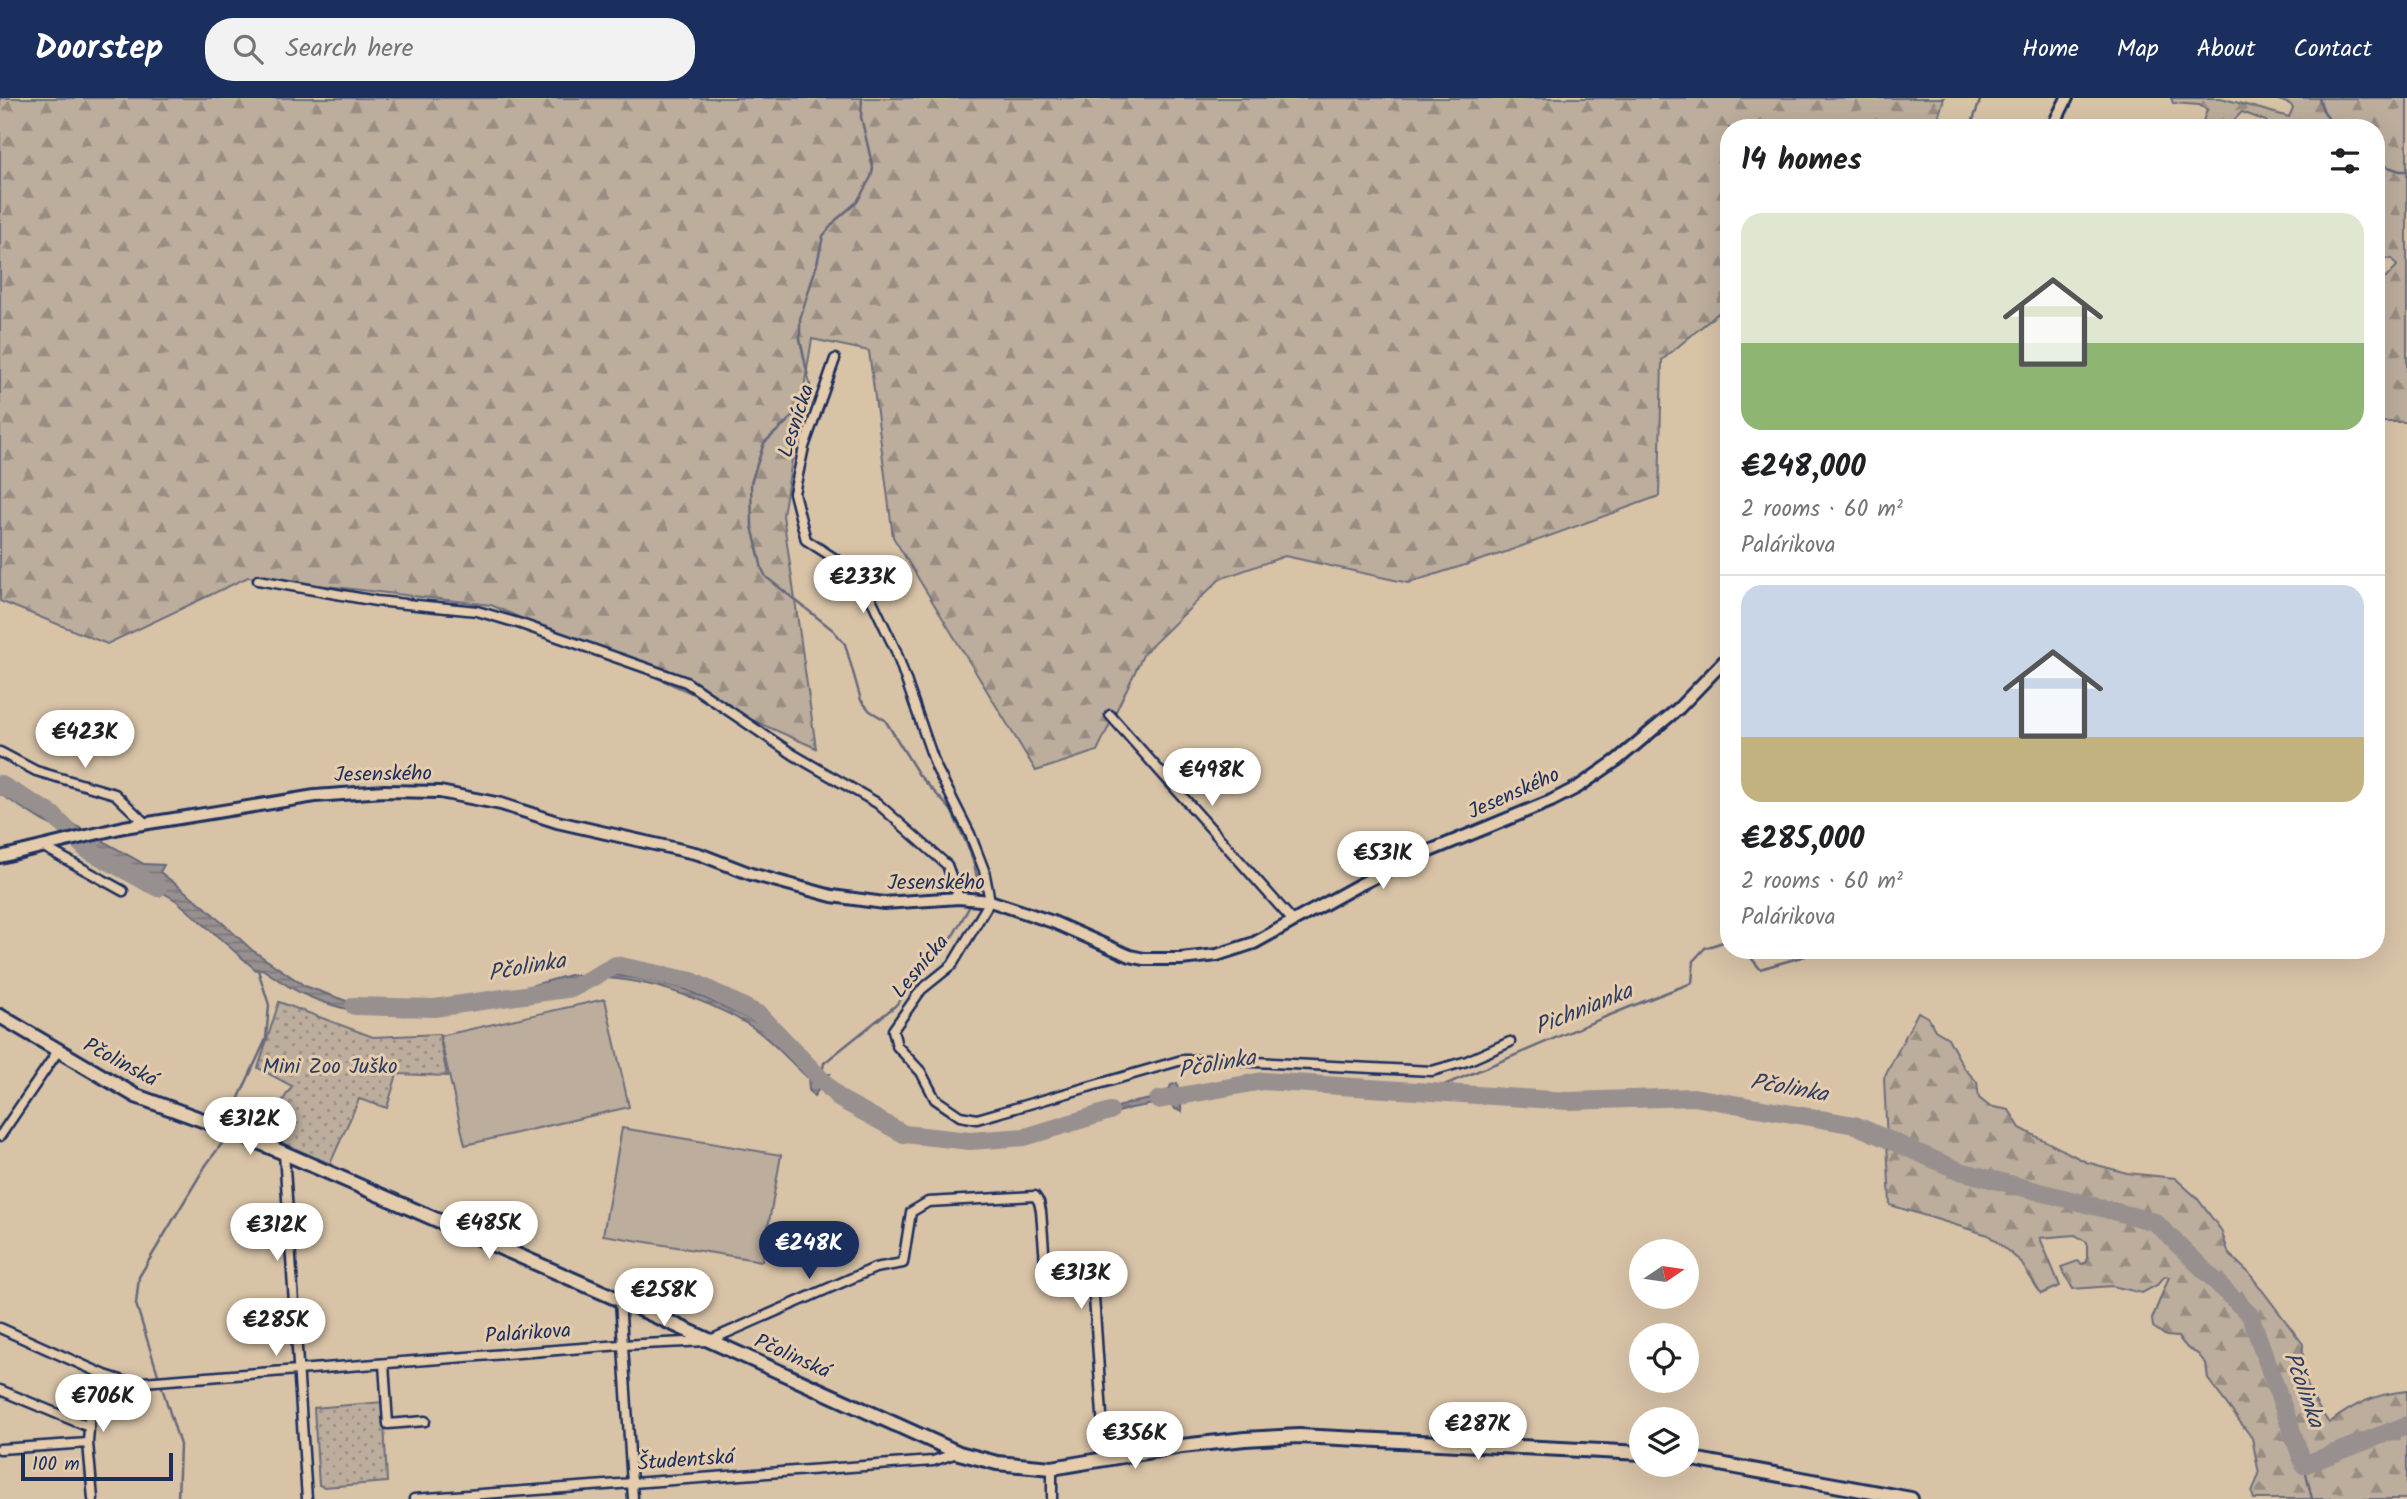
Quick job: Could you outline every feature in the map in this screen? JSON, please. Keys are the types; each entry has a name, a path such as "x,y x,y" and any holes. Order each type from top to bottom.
{"main road":[{"name":"Pčolinská","path":"0,1016 136,1096 225,1128 284,1153 620,1300 959,1453 997,1463 1052,1468 1245,1439 1299,1436 1629,1452"},
{"path":"1699,1460 1911,1499"}],"street":[{"path":"2056,119 2067,98"},
{"name":"Lesnícka","path":"835,359 804,447 794,493 806,540 851,569 870,596 896,652 936,767 985,870 990,901 952,965 921,990 893,1031 897,1046 921,1072 935,1099 960,1116 977,1119 1182,1060 1432,1071 1467,1061 1510,1042"},
{"path":"258,580 376,601 477,611 686,682 794,755 877,803 947,865 959,898"},
{"name":"Jesenského","path":"0,857 124,827 315,796 384,791 440,792 501,804 557,822 699,854 751,874 832,896 884,903 959,898 990,901 1054,922 1100,944 1144,959 1217,955 1254,943 1415,857 1540,806 1578,787 1617,760 1679,708 1720,665"},
{"path":"1110,715 1293,921"},
{"path":"0,752 36,771 115,794 145,823"},
{"path":"42,846 123,891"},
{"path":"0,1136 58,1051"},
{"path":"284,1153 307,1499"},
{"name":"Palárikova","path":"0,1328 105,1375 130,1383 621,1345 708,1341 875,1268 903,1263 911,1212 928,1202 1035,1196 1041,1211 1046,1276 1049,1280 1082,1278 1093,1282 1105,1459"},
{"path":"620,1300 633,1499"},
{"path":"384,1364 388,1424 425,1421"},
{"path":"93,1499 89,1409 105,1375"},
{"path":"0,1390 89,1427"},
{"path":"0,1449 89,1443"},
{"name":"Študentská","path":"414,1499 933,1461 959,1453"},
{"path":"1052,1468 1052,1499"}],"green space":[{"path":"0,98 1944,98 1938,119 1720,119 1720,312 1662,360 1659,496 1503,553 1408,583 1285,556 1220,579 1144,653 1097,751 1036,771 893,537 869,351 812,339 783,515 816,748 491,605 248,577 107,644 0,601"},
{"path":"2171,98 2221,98 2289,117 2293,108 2290,104 2273,98 2407,98 2407,422 2385,422 2385,278 2397,266 2392,259 2385,259 2385,119 2261,119 2242,112 2235,119 2204,119 2207,110 2199,105 2173,103"},
{"path":"605,999 629,1107 465,1145 440,1036"},
{"name":"Mini Zoo Juško","path":"279,1002 373,1037 439,1034 447,1076 397,1074 387,1108 359,1099 330,1164 273,1139 281,1118 274,1114 292,1086 258,1068"},
{"path":"1918,1012 1928,1017 1935,1030 1948,1038 1964,1068 1977,1082 1979,1098 1989,1106 2009,1110 2020,1128 2086,1162 2127,1173 2175,1178 2197,1198 2221,1230 2229,1254 2249,1273 2303,1344 2305,1377 2316,1404 2329,1423 2365,1401 2407,1391 2407,1499 2254,1499 2252,1493 2259,1474 2252,1438 2208,1379 2206,1364 2198,1354 2187,1348 2178,1337 2166,1336 2153,1327 2152,1319 2169,1277 2165,1276 2157,1285 2142,1293 2112,1286 2073,1289 2061,1267 2078,1261 2082,1264 2087,1262 2087,1242 2075,1235 2040,1238 2060,1286 2041,1294 2020,1261 1988,1235 1890,1205 1884,1078"},
{"path":"622,1128 781,1155 762,1261 603,1235"},
{"path":"383,1402 387,1482 324,1487 319,1485 314,1408"}],"shaded area":[{"path":"0,783 48,814 76,826 144,864 164,865 160,872 204,906 252,950 305,986 352,1003 395,1010 426,1009 464,1004 570,975 617,975 683,988 754,1021 814,1076 830,1074 826,1080 887,1129 912,1139 976,1144 1030,1136 1130,1103 1166,1096 1171,1085 1177,1083 1182,1112 1175,1109 1170,1101 1131,1108 1031,1140 976,1148 912,1142 886,1133 819,1089 814,1096 809,1090 808,1078 757,1030 731,1015 671,991 607,978 576,979 451,1012 401,1015 351,1010 298,992 262,969 256,970 177,901 150,885 146,891 135,884 138,873 118,857 43,821 0,794"}],"waterway":[{"path":"862,98 861,117 873,168 871,177 857,202 836,220 823,236 800,319 800,339 810,386 807,396 791,418 764,443 751,483 752,526 766,577 833,630 845,644 861,700 870,711 885,720 919,775 951,810 970,851 976,872 978,887 975,895"},
{"name":"Pichnianka","path":"1973,119 1981,98"},
{"path":"2319,98 2328,119"},
{"path":"2385,166 2407,171"},
{"name":"Pčolinka","path":"0,784 52,814 86,849 158,888"},
{"path":"821,1078 824,1063 895,1006 947,946 971,904"},
{"name":"Pichnianka","path":"1429,1091 1692,983 1694,960 1705,948 1720,943"},
{"name":"Pichnianka","path":"1752,959 1760,969 1795,959"},
{"name":"Pčolinka","path":"354,1006 434,1008 573,988 616,965 692,981 760,1015 840,1099 904,1134 970,1141 1025,1137 1110,1111"},
{"path":"227,1124 266,1039 269,1005 258,970"},
{"name":"Pčolinka","path":"1158,1100 1263,1081 1568,1101 1694,1097 1855,1125 1960,1171 2155,1222 2250,1315 2304,1465 2407,1425"},
{"path":"178,1499 180,1445 136,1304 139,1277 206,1165 223,1142 225,1134"},
{"path":"2304,1465 2312,1499"}]}
